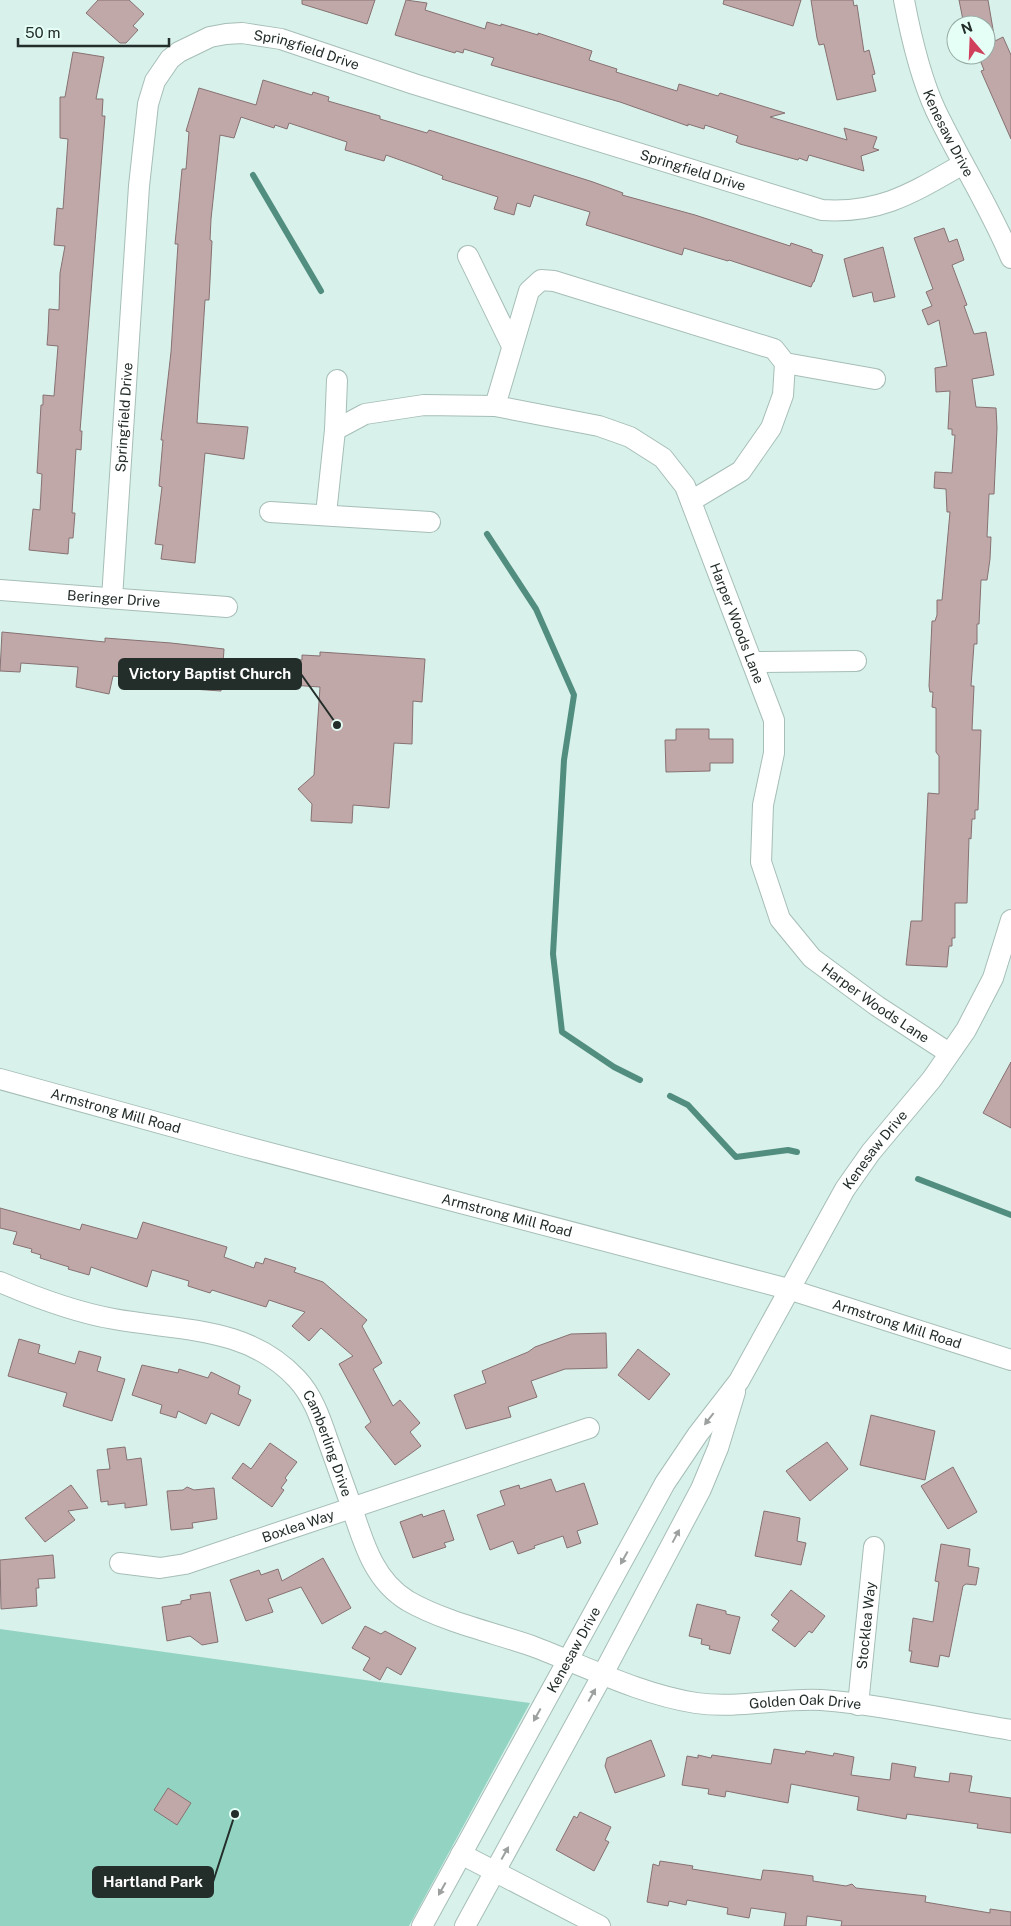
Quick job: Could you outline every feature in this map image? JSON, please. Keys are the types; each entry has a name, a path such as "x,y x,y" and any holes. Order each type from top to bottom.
{"street":[{"name":"Kenesaw Drive","path":"904,0 918,61 935,109 963,164 988,205 1011,258"},
{"name":"Springfield Drive","path":"112,598 138,196 148,104 155,81 170,59 179,52 210,37 226,34 242,32 281,39 414,84 822,210 847,212 872,208 904,196 963,164"},
{"path":"468,256 512,346"},
{"path":"495,406 529,291 541,280 554,281 774,349 784,363 784,395 771,428 741,471 691,501"},
{"path":"784,363 875,379"},
{"path":"326,514 336,430 337,380"},
{"name":"Harper Woods Lane","path":"336,430 365,414 424,405 495,406 599,426 630,437 663,458 685,486 774,720 774,753 763,805 761,862 780,919 812,958 877,1006 949,1053"},
{"path":"270,512 430,522"},
{"name":"Beringer Drive","path":"0,590 227,607"},
{"path":"752,662 856,661"},
{"name":"Kenesaw Drive","path":"422,1926 665,1484 698,1434 739,1381 788,1289 845,1189 871,1152 932,1079 966,1030 993,978 1011,920"},
{"name":"Armstrong Mill Road","path":"0,1079 232,1143 788,1289 1011,1360"},
{"name":"Camberling Drive","path":"0,1282 37,1298 74,1310 111,1319 208,1332 236,1338 262,1351 298,1380 319,1414 361,1538 379,1574 407,1600 435,1613 603,1674"},
{"name":"Kenesaw Drive","path":"465,1926 603,1674 701,1489 718,1448 739,1381"},
{"name":"Boxlea Way","path":"120,1563 160,1568 185,1564 588,1428"},
{"name":"Stocklea Way","path":"858,1705 874,1547"},
{"name":"Golden Oak Drive","path":"603,1674 665,1696 695,1703 726,1706 785,1700 820,1700 1011,1730"},
{"path":"461,1854 600,1926"}],"green space":[{"path":"0,1629 530,1703 409,1926 0,1926"}],"building":[{"path":"98,0 129,0 144,14 133,26 138,30 126,43 120,43 86,13"},
{"path":"302,0 375,0 367,24 302,4"},
{"path":"406,0 427,3 425,10 485,29 487,22 501,26 501,24 538,35 538,33 592,51 589,60 617,69 616,72 677,91 679,84 718,96 720,93 785,113 770,117 847,140 844,128 877,137 873,148 879,150 861,156 864,171 809,155 807,161 799,158 798,160 740,144 736,142 738,136 705,125 704,129 688,124 688,126 620,102 491,65 494,58 464,49 463,53 456,51 455,53 395,35"},
{"path":"724,0 801,0 793,26 723,4"},
{"path":"811,0 853,0 854,6 857,5 864,52 869,50 875,74 872,75 876,91 837,100 824,44 819,45 817,38"},
{"path":"959,0 988,0 991,15 962,15"},
{"path":"1003,37 1011,55 1011,139 981,71 984,70 982,65 996,65 996,40"},
{"path":"73,52 104,57 96,99 103,99 102,116 105,116 80,431 82,431 81,450 76,449 72,513 75,513 73,538 69,538 68,554 29,550 33,509 40,510 42,474 37,473 41,405 43,405 43,395 54,396 58,346 47,345 49,309 59,310 60,273 65,246 54,245 57,208 63,209 68,139 60,138 60,97 65,97"},
{"path":"263,80 312,95 313,92 329,97 328,101 380,116 380,119 427,133 429,130 593,182 623,193 622,195 695,215 790,246 791,243 812,250 812,252 823,255 814,282 811,287 729,260 684,248 682,255 586,225 590,212 534,195 530,207 517,203 514,215 494,209 498,197 442,179 443,176 417,166 386,155 384,161 345,150 347,142 289,123 287,129 275,125 274,128 241,117 234,138 220,135 211,219 210,240 212,241 209,300 205,300 197,423 248,427 244,459 205,453 195,563 161,559 163,545 155,544 162,487 159,486 163,440 161,440 171,352 178,244 175,244 182,169 186,169 189,132 186,131 199,88 256,105"},
{"path":"944,228 949,242 957,239 964,260 952,265 967,305 964,306 974,334 986,332 994,375 972,379 976,407 996,408 997,428 994,494 989,494 987,537 991,537 990,559 987,580 981,580 979,624 977,624 977,644 974,644 971,686 974,686 972,730 981,730 978,810 975,810 975,819 972,819 971,839 969,838 967,903 955,903 955,938 952,938 952,946 949,946 947,967 906,965 911,921 922,921 928,793 939,794 939,756 936,752 936,708 932,707 933,692 930,692 929,686 932,621 935,621 937,615 937,600 942,600 950,512 947,512 946,489 934,488 935,472 952,473 955,435 952,435 952,429 948,429 950,391 936,392 935,368 947,366 939,320 928,325 922,310 932,306 926,292 933,289 914,238"},
{"path":"883,247 895,297 874,302 872,292 853,297 844,259"},
{"path":"2,632 105,642 105,638 224,649 221,691 178,688 180,673 122,668 121,677 113,676 109,694 76,687 78,667 21,663 20,672 0,671"},
{"path":"320,652 425,659 422,702 413,701 412,744 394,743 389,808 353,805 352,823 311,821 312,804 298,789 314,775 320,687 276,684 278,659 302,660 302,655 320,656"},
{"path":"676,729 709,729 709,739 733,739 733,763 710,763 710,771 666,772 665,740 676,740"},
{"path":"1011,1062 1011,1128 983,1113"},
{"path":"0,1208 80,1230 82,1224 137,1239 143,1222 227,1247 224,1257 254,1268 256,1262 263,1264 265,1258 296,1268 294,1272 323,1282 367,1320 362,1326 382,1363 373,1369 393,1406 400,1400 420,1423 410,1432 421,1446 395,1465 365,1427 371,1422 339,1364 353,1356 321,1328 309,1341 292,1326 305,1312 269,1300 266,1307 212,1290 210,1293 188,1286 189,1281 152,1270 147,1287 91,1267 89,1275 68,1269 69,1267 40,1258 41,1255 31,1252 32,1249 13,1244 17,1232 0,1228"},
{"path":"606,1333 607,1368 565,1369 531,1381 537,1397 508,1407 511,1417 466,1429 454,1395 486,1383 482,1371 528,1352 535,1347 571,1334"},
{"path":"19,1339 40,1345 38,1353 75,1364 79,1351 101,1357 97,1371 125,1379 112,1421 63,1406 67,1393 8,1376"},
{"path":"638,1349 670,1374 649,1400 618,1375"},
{"path":"142,1365 178,1373 179,1369 208,1378 211,1372 240,1386 238,1394 251,1400 239,1426 211,1413 206,1424 178,1411 176,1418 160,1413 162,1405 132,1395"},
{"path":"871,1415 935,1431 925,1480 860,1465"},
{"path":"827,1442 848,1469 810,1501 786,1471"},
{"path":"270,1443 297,1462 285,1478 287,1480 281,1488 284,1490 272,1507 232,1478 243,1463 251,1469"},
{"path":"125,1447 127,1460 141,1458 147,1505 125,1508 125,1503 108,1505 108,1501 101,1502 97,1470 110,1469 107,1449"},
{"path":"953,1467 977,1512 948,1529 921,1486"},
{"path":"551,1479 556,1492 584,1483 598,1524 577,1531 581,1543 567,1548 563,1536 518,1554 513,1541 490,1550 477,1515 505,1505 500,1491 519,1485 520,1489"},
{"path":"71,1485 88,1508 68,1511 75,1520 45,1542 25,1518"},
{"path":"187,1487 194,1490 214,1488 217,1519 192,1523 193,1528 171,1530 167,1491 183,1490"},
{"path":"444,1510 454,1540 444,1543 446,1547 413,1558 400,1522 422,1514 423,1517"},
{"path":"764,1511 800,1518 797,1541 806,1543 801,1565 755,1556"},
{"path":"941,1544 970,1549 968,1566 979,1568 976,1585 966,1584 963,1586 949,1657 940,1655 938,1667 910,1662 912,1651 909,1651 913,1618 933,1622 939,1582 935,1581"},
{"path":"53,1555 55,1578 38,1579 39,1588 36,1588 37,1606 1,1609 0,1560"},
{"path":"323,1558 351,1608 322,1624 301,1587 268,1599 273,1612 246,1621 230,1580 259,1570 261,1575 278,1569 282,1581"},
{"path":"791,1590 825,1616 812,1633 809,1631 795,1647 772,1630 779,1621 771,1615"},
{"path":"210,1592 218,1642 202,1645 190,1636 167,1641 162,1607 181,1604 181,1601 191,1599 190,1595"},
{"path":"697,1604 726,1611 726,1614 740,1617 730,1654 709,1649 710,1646 701,1644 702,1639 689,1636"},
{"path":"365,1626 381,1634 385,1631 416,1648 401,1675 387,1667 380,1680 363,1670 370,1658 352,1648"},
{"path":"651,1740 665,1776 615,1793 605,1766 607,1758"},
{"path":"774,1749 805,1754 806,1751 833,1756 834,1753 854,1757 851,1775 890,1780 892,1763 916,1767 914,1777 949,1782 950,1773 972,1776 969,1792 1011,1798 1011,1833 977,1828 978,1824 907,1814 906,1819 857,1810 859,1797 791,1784 788,1803 726,1791 725,1797 708,1794 709,1789 682,1785 687,1756 698,1758 698,1755 711,1758 712,1755 771,1764"},
{"path":"168,1788 191,1803 177,1825 154,1810"},
{"path":"580,1812 611,1827 605,1840 609,1842 594,1871 556,1850 574,1816 577,1818"},
{"path":"660,1861 693,1866 692,1869 761,1880 763,1870 776,1871 813,1876 813,1881 846,1886 852,1884 856,1888 926,1896 925,1902 990,1913 990,1909 1011,1912 1011,1926 841,1926 842,1921 807,1916 806,1926 784,1926 786,1913 751,1908 749,1918 727,1914 728,1908 687,1900 686,1905 669,1901 668,1906 647,1902 653,1864 659,1866"}],"waterway":[{"path":"253,175 321,291"},
{"path":"487,534 536,609 574,695 564,760 553,954 562,1032 614,1067 640,1080"},
{"path":"670,1096 688,1105 736,1157 788,1150 797,1152"},
{"path":"918,1179 1011,1215"}],"place":[{"name":"Victory Baptist Church","path":"337,725"},
{"name":"Hartland Park","path":"235,1814"}]}
